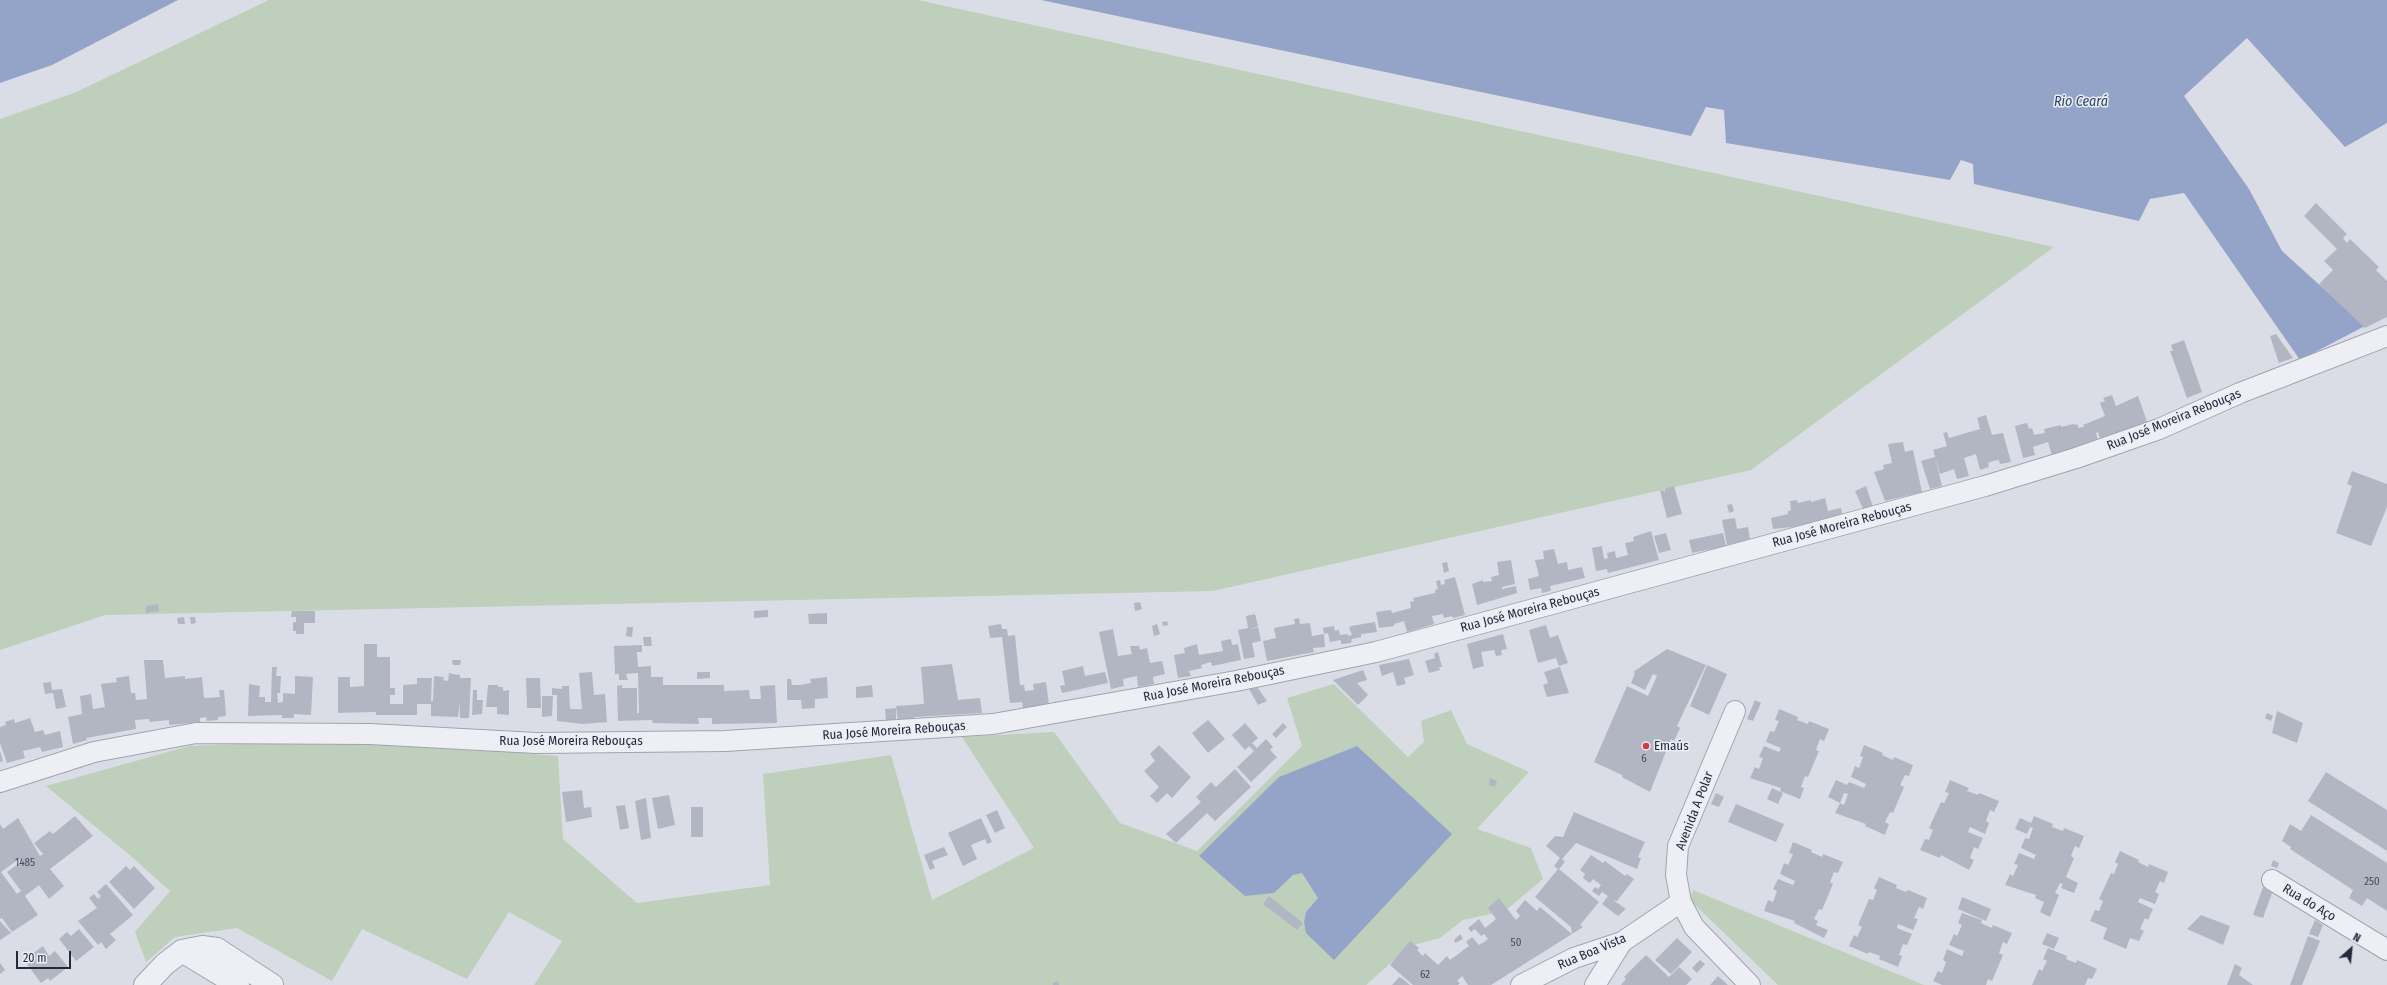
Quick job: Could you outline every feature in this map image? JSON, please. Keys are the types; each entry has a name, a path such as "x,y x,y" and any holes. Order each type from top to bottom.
{"street":[{"name":"Rua José Moreira Rebouças","path":"0,782 94,752 196,732 370,734 536,743 725,741 993,724 1236,681 1376,652 1985,486 2076,458 2159,429 2240,393 2387,336"},
{"name":"Avenida A Polar","path":"1734,711 1678,846 1676,875 1681,902 1694,927 1750,985"},
{"name":"Rua do Aço","path":"2272,880 2387,950"},
{"name":"Rua Boa Vista","path":"1521,985 1574,958 1622,942 1681,902"},
{"path":"1595,985 1622,942"},
{"path":"145,985 165,964 182,951 202,947 217,949 272,985"},
{"path":"182,951 238,985"}],"green space":[{"path":"269,0 918,0 2054,247 1751,470 1213,591 105,615 0,650 0,119 74,93"},
{"path":"1334,684 1408,757 1424,742 1421,721 1451,710 1467,744 1529,772 1477,829 1531,848 1543,879 1505,911 1463,920 1440,938 1410,946 1366,985 534,985 562,941 509,912 467,979 362,929 332,981 237,928 175,937 146,962 135,932 170,891 132,857 46,786 189,746 354,739 558,756 563,839 637,903 770,885 763,774 891,755 932,900 1034,848 962,737 1054,732 1120,823 1197,851 1302,746 1287,698"},
{"path":"1693,890 1924,985 1778,985 1690,900"}],"water":[{"path":"0,0 178,0 52,65 0,83"},
{"name":"Rio Ceará","path":"1041,0 2387,0 2387,123 2345,147 2247,38 2184,96 2249,189 2282,251 2365,326 2300,360 2184,193 2150,199 2139,221 1974,184 1973,164 1961,160 1950,180 1726,143 1724,110 1706,107 1691,136"},
{"path":"1357,746 1452,834 1334,960 1306,933 1304,922 1306,912 1318,898 1302,873 1293,875 1274,893 1245,896 1199,856 1279,777"}],"building":[{"path":"2316,203 2347,234 2343,238 2347,243 2350,239 2379,267 2376,270 2387,281 2387,317 2365,328 2319,284 2333,270 2324,261 2337,249 2304,216"},
{"path":"2276,334 2293,358 2279,363 2270,336"},
{"path":"2184,340 2202,392 2187,398 2170,351 2173,351 2171,345"},
{"path":"2112,395 2116,406 2138,396 2149,427 2114,439 2112,434 2100,438 2098,432 2096,433 2099,444 2052,456 2048,442 2033,447 2035,455 2023,458 2015,426 2027,423 2029,429 2032,428 2034,435 2045,433 2044,429 2061,425 2061,427 2073,424 2078,425 2078,428 2084,427 2083,425 2105,416 2100,403 2105,401 2103,398"},
{"path":"1986,415 1992,435 2003,433 2011,462 2000,464 1999,460 1993,461 1988,463 1989,467 1980,470 1976,454 1964,458 1969,476 1957,479 1954,469 1940,474 1933,450 1947,446 1943,433 1947,432 1949,438 1980,429 1977,418"},
{"path":"1903,442 1905,452 1913,450 1922,492 1885,501 1874,472 1884,469 1883,465 1892,463 1888,444"},
{"path":"1935,457 1942,486 1930,489 1921,461"},
{"path":"2352,471 2387,484 2387,507 2371,546 2336,533 2352,486 2347,484"},
{"path":"1674,486 1682,514 1667,518 1660,491 1664,490 1665,493 1665,489"},
{"path":"1866,486 1873,507 1864,511 1855,491"},
{"path":"1825,498 1828,511 1841,508 1843,518 1803,529 1802,526 1773,529 1771,518 1788,514 1788,511 1791,510 1790,501 1797,500 1798,503 1811,500 1811,502"},
{"path":"1732,504 1734,511 1729,513 1727,505"},
{"path":"1735,518 1737,529 1748,527 1750,539 1727,545 1722,520"},
{"path":"1651,531 1659,560 1608,573 1607,569 1596,571 1592,548 1602,546 1604,559 1608,558 1607,553 1615,551 1616,558 1628,555 1625,543 1634,541 1633,537"},
{"path":"1666,533 1671,550 1659,553 1654,536"},
{"path":"1723,533 1726,546 1692,553 1689,540"},
{"path":"1554,549 1558,564 1567,562 1568,570 1582,567 1585,578 1550,586 1551,591 1542,593 1541,588 1530,590 1528,579 1539,576 1535,560 1544,559 1543,551"},
{"path":"1511,560 1515,584 1502,587 1502,589 1516,586 1517,593 1477,605 1472,584 1483,580 1483,582 1492,581 1491,577 1499,575 1497,562"},
{"path":"1447,562 1449,571 1444,573 1442,563"},
{"path":"1455,577 1465,615 1453,618 1452,616 1444,618 1443,614 1432,616 1434,624 1407,632 1404,621 1394,624 1394,626 1379,628 1376,612 1391,610 1392,613 1411,608 1410,602 1414,601 1413,598 1435,593 1435,590 1438,589 1436,581 1440,580 1441,585 1445,584 1444,580"},
{"path":"1140,602 1142,609 1135,611 1134,603"},
{"path":"158,604 159,611 146,613 146,606"},
{"path":"768,610 768,617 754,618 754,611"},
{"path":"292,611 315,611 315,623 304,623 304,634 296,634 296,631 293,631 293,622 296,622 296,617 291,617"},
{"path":"827,613 827,624 809,624 808,614"},
{"path":"1255,614 1258,626 1249,630 1258,627 1261,641 1252,643 1255,657 1244,659 1238,630 1248,628 1246,616"},
{"path":"184,617 185,624 178,624 177,618"},
{"path":"190,617 195,617 196,623 191,624"},
{"path":"1299,618 1300,624 1310,623 1312,636 1324,634 1325,647 1313,648 1314,652 1267,661 1263,641 1276,638 1274,628 1295,624 1294,619"},
{"path":"1167,621 1168,625 1163,626 1162,622"},
{"path":"1375,622 1377,632 1361,634 1361,637 1352,639 1351,643 1341,644 1341,640 1330,642 1328,633 1324,634 1323,628 1334,626 1335,631 1339,630 1340,635 1348,634 1348,636 1352,635 1349,628 1351,626"},
{"path":"1001,624 1002,629 1007,629 1008,636 1015,635 1020,685 1024,685 1025,691 1034,690 1033,684 1046,682 1049,705 1023,708 1022,702 1010,703 1002,637 990,638 988,626"},
{"path":"1157,624 1160,634 1154,636 1152,626"},
{"path":"1546,625 1550,638 1558,635 1568,663 1559,666 1556,658 1538,663 1529,630"},
{"path":"627,627 633,627 632,637 626,636"},
{"path":"1113,629 1118,656 1132,654 1130,646 1139,646 1140,650 1147,648 1150,663 1162,661 1165,674 1153,677 1154,684 1138,687 1137,676 1123,679 1124,686 1111,689 1099,632"},
{"path":"1503,634 1507,649 1501,650 1502,655 1496,656 1494,650 1481,652 1484,666 1473,669 1467,644"},
{"path":"643,637 651,637 652,646 644,646"},
{"path":"1231,639 1232,645 1238,644 1241,660 1212,666 1211,662 1201,665 1202,668 1189,671 1191,676 1178,678 1174,655 1185,653 1184,648 1197,644 1199,655 1223,651 1221,641"},
{"path":"364,644 377,644 377,657 390,657 390,688 395,688 395,695 390,695 390,704 403,704 403,685 417,684 417,678 432,678 431,701 433,701 434,676 444,677 443,680 448,681 449,673 460,675 460,678 471,678 469,718 460,718 460,703 458,717 431,716 431,704 417,704 417,715 376,715 376,712 338,713 338,677 350,677 350,687 364,686"},
{"path":"642,645 642,652 637,652 638,667 651,666 651,677 663,677 663,685 724,685 724,691 749,690 750,699 761,699 760,686 775,685 777,723 712,724 712,718 698,718 699,724 653,723 652,720 618,721 617,686 622,685 622,688 637,688 637,713 639,713 638,673 626,674 628,680 619,680 619,674 615,674 614,646"},
{"path":"1667,649 1706,665 1677,726 1680,728 1674,741 1671,739 1650,792 1622,777 1622,775 1594,762 1627,686 1648,696 1657,676 1653,674 1645,690 1631,683 1635,673 1633,672"},
{"path":"1438,652 1442,667 1439,667 1440,670 1429,673 1425,661 1435,658 1434,654"},
{"path":"1409,659 1414,675 1404,678 1406,684 1397,686 1393,672 1382,676 1379,665"},
{"path":"144,660 163,660 165,678 185,676 185,679 202,677 204,698 220,697 219,690 224,690 226,716 218,717 218,720 207,721 206,717 200,718 200,722 169,725 169,720 150,722 149,719 135,720 136,729 86,738 87,740 73,744 68,717 82,714 80,696 91,694 93,709 105,707 101,684 117,682 116,678 129,676 131,693 135,693 136,700 147,699"},
{"path":"452,660 461,660 460,665 453,665"},
{"path":"952,664 958,700 980,698 982,713 914,717 914,720 898,722 896,706 924,704 921,667"},
{"path":"1707,665 1727,674 1709,715 1690,706"},
{"path":"1083,666 1085,676 1105,672 1108,683 1062,693 1060,686 1065,685 1062,671"},
{"path":"272,667 277,667 276,676 281,676 280,693 277,693 278,703 283,702 283,693 295,694 295,676 313,677 311,715 294,714 294,718 282,718 282,715 248,716 249,684 260,686 259,697 265,697 265,702 271,702"},
{"path":"1560,667 1569,693 1547,697 1543,685 1548,683 1544,672"},
{"path":"1363,670 1367,680 1357,683 1368,695 1358,705 1333,680"},
{"path":"592,672 594,695 605,694 607,722 583,724 557,721 557,695 552,695 552,688 562,689 562,686 569,686 570,709 582,709 579,673"},
{"path":"697,672 710,672 710,678 697,679"},
{"path":"827,677 828,698 815,699 815,708 802,709 801,700 787,700 787,679 791,679 792,685 800,685 811,683 810,679"},
{"path":"526,678 540,678 541,708 527,708"},
{"path":"51,682 52,690 62,689 66,707 56,709 53,693 45,694 43,683"},
{"path":"488,685 498,685 498,687 503,687 503,691 509,690 509,715 497,714 497,707 486,707"},
{"path":"872,685 873,697 856,698 856,687"},
{"path":"1258,688 1267,701 1258,705 1249,689"},
{"path":"473,690 477,690 477,700 483,700 482,714 472,715"},
{"path":"542,696 553,696 552,716 542,717"},
{"path":"1755,700 1761,703 1753,721 1747,719"},
{"path":"896,708 896,721 886,722 885,709"},
{"path":"1779,709 1798,717 1797,720 1808,724 1809,721 1829,729 1824,741 1820,739 1816,750 1819,751 1808,777 1805,776 1801,787 1804,788 1800,799 1780,791 1781,788 1750,778 1755,767 1759,769 1763,758 1759,757 1764,746 1779,752 1781,748 1766,742 1770,731 1774,732 1779,721 1775,720"},
{"path":"2277,711 2303,723 2297,743 2272,733"},
{"path":"2267,713 2273,716 2271,721 2265,718"},
{"path":"30,718 35,732 43,730 45,735 60,731 63,747 42,752 40,747 23,751 25,758 7,763 0,743 0,727 6,725 5,722 14,719 15,723"},
{"path":"1208,720 1225,739 1208,753 1192,733"},
{"path":"1245,723 1258,738 1252,743 1257,748 1266,739 1273,747 1270,750 1277,757 1251,782 1237,767 1254,751 1249,746 1245,750 1232,735"},
{"path":"1283,723 1287,727 1276,738 1272,734"},
{"path":"1159,745 1191,777 1172,798 1167,793 1157,803 1150,796 1159,787 1144,771 1155,761 1150,754"},
{"path":"1864,745 1883,753 1882,755 1893,760 1894,757 1913,765 1909,776 1905,775 1900,785 1904,787 1893,813 1890,812 1885,822 1889,824 1885,835 1865,826 1866,824 1835,813 1840,803 1828,797 1836,780 1847,785 1849,782 1864,788 1866,784 1851,777 1855,766 1859,768 1863,757 1860,756","holes":["1844,793 1848,794 1844,805 1840,803"]},
{"path":"0,751 3,761 0,762"},
{"path":"1235,769 1251,787 1215,821 1207,813 1176,843 1166,834 1201,802 1196,797 1211,782 1216,787"},
{"path":"2326,772 2387,810 2387,851 2308,801"},
{"path":"1490,778 1497,781 1495,787 1489,785"},
{"path":"1950,780 1969,788 1967,791 1978,795 1979,793 1999,801 1994,812 1990,810 1986,821 1989,823 1985,834 1970,827 1968,832 1983,838 1978,849 1974,847 1970,858 1974,860 1969,870 1941,855 1940,858 1920,850 1925,839 1929,840 1933,830 1929,828 1941,802 1944,803 1949,793 1945,792"},
{"path":"1772,788 1783,793 1778,804 1767,799"},
{"path":"582,790 584,808 591,807 592,817 566,822 562,792"},
{"path":"1716,793 1724,797 1719,807 1711,804"},
{"path":"669,795 675,825 658,829 652,798"},
{"path":"646,798 651,838 641,840 635,801"},
{"path":"1736,804 1784,824 1776,842 1728,822"},
{"path":"625,805 629,828 620,830 616,806"},
{"path":"691,807 703,807 703,837 691,837"},
{"path":"997,810 1005,828 995,833 986,815"},
{"path":"1574,812 1645,842 1638,857 1641,858 1637,869 1576,843 1562,859 1565,862 1559,869 1599,902 1580,925 1583,927 1572,934 1571,927 1535,897 1558,869 1554,866 1560,858 1546,846 1555,836 1563,837"},
{"path":"2311,815 2387,863 2387,911 2367,898 2362,906 2349,898 2353,890 2290,849 2291,847 2282,841 2290,824 2301,831"},
{"path":"75,816 93,836 50,869 64,886 49,899 39,885 25,896 38,915 12,932 2,918 0,919 0,824 3,829 18,818 40,856 43,854 34,843 50,831 53,834","holes":["19,859 21,862 7,872 21,891 17,894 1,872"]},
{"path":"2034,816 2053,824 2052,827 2063,831 2064,828 2084,836 2079,848 2075,846 2071,856 2074,858 2066,877 2078,883 2074,893 2061,888 2063,884 2060,883 2055,893 2059,895 2050,917 2040,912 2044,902 2035,898 2036,895 2005,885 2010,874 2013,876 2018,865 2014,864 2019,853 2034,859 2036,855 2021,848 2025,838 2029,839 2033,828 2030,827 2027,834 2015,829 2020,818 2031,823"},
{"path":"981,818 992,842 987,844 985,839 971,845 977,859 963,866 948,833"},
{"path":"1793,842 1812,850 1811,852 1822,857 1823,854 1843,862 1838,873 1834,872 1830,882 1833,884 1822,910 1819,909 1814,919 1818,921 1816,925 1828,930 1824,938 1794,923 1795,921 1764,911 1768,900 1773,902 1777,891 1773,889 1778,879 1793,885 1795,881 1780,874 1784,863 1788,865 1793,854 1789,853"},
{"path":"944,847 948,855 932,861 935,868 930,870 924,855"},
{"path":"2120,851 2139,860 2138,862 2148,867 2149,864 2168,872 2164,883 2160,881 2155,892 2159,894 2155,904 2140,898 2138,902 2153,909 2148,920 2145,918 2140,929 2144,931 2139,941 2130,938 2126,949 2103,939 2107,928 2090,921 2095,910 2099,911 2103,901 2099,899 2111,873 2114,874 2118,864 2115,862"},
{"path":"1591,855 1603,863 1605,861 1625,876 1627,874 1634,879 1617,901 1613,900 1626,909 1618,916 1602,904 1608,896 1602,892 1599,896 1592,891 1595,887 1598,889 1601,885 1593,879 1590,883 1583,878 1585,874 1580,870"},
{"path":"2273,860 2279,863 2277,868 2271,866"},
{"path":"126,866 130,870 134,866 155,888 134,909 109,882"},
{"path":"1879,877 1897,885 1896,888 1906,892 1908,890 1927,898 1923,909 1919,907 1914,918 1918,919 1913,930 1898,924 1897,928 1912,934 1907,945 1903,944 1899,955 1902,956 1898,967 1879,959 1880,956 1869,952 1868,954 1849,946 1854,935 1857,937 1862,927 1858,925 1869,899 1873,900 1877,890 1874,888"},
{"path":"106,884 133,915 110,934 116,940 106,949 101,942 98,945 78,921 97,908 89,898 94,894 98,899 101,896 97,892"},
{"path":"2263,887 2272,893 2263,918 2253,915"},
{"path":"1269,896 1303,923 1297,930 1263,904"},
{"path":"1962,897 1991,909 1986,921 1958,909"},
{"path":"1499,898 1516,920 1520,916 1516,911 1525,900 1537,911 1540,907 1572,934 1491,985 1468,985 1462,976 1457,981 1460,983 1458,985 1413,985 1390,965 1410,941 1419,948 1417,950 1423,956 1425,953 1438,965 1447,956 1450,960 1469,946 1466,942 1472,937 1479,945 1484,942 1488,939 1484,934 1481,936 1475,929 1471,932 1468,928 1479,919 1485,928 1496,919 1488,908"},
{"path":"1962,913 1982,920 1981,923 1992,928 1993,925 2012,933 2007,944 2003,942 1999,953 2003,955 1992,981 1988,979 1986,985 1942,985 1933,981 1938,971 1942,973 1946,962 1943,960 1947,949 1962,956 1964,951 1949,945 1954,934 1957,936 1962,925 1958,923"},
{"path":"2201,915 2230,926 2223,945 2187,929"},
{"path":"2315,920 2323,925 2318,937 2309,934"},
{"path":"0,921 11,933 0,940"},
{"path":"79,929 94,947 76,961 59,939 67,932 71,936"},
{"path":"2047,933 2059,938 2054,949 2042,944"},
{"path":"1460,934 1463,939 1455,943 1454,940"},
{"path":"2308,936 2320,941 2302,985 2290,985"},
{"path":"1677,938 1692,952 1671,974 1655,960"},
{"path":"43,946 49,956 55,951 68,967 50,981 48,978 41,983 24,960"},
{"path":"2048,948 2067,956 2066,959 2076,963 2077,960 2097,969 2092,979 2088,978 2085,985 2032,985 2039,969 2042,971 2047,961 2043,959"},
{"path":"1646,955 1669,977 1679,967 1692,979 1686,985 1621,985 1626,979 1624,977"},
{"path":"1700,960 1705,964 1697,973 1692,968"},
{"path":"0,963 5,970 0,974"},
{"path":"2235,964 2242,968 2239,975 2253,985 2227,985"},
{"path":"1718,976 1728,985 1710,985"},
{"path":"1399,977 1403,979 1410,985 1392,985"},
{"path":"1058,981 1059,985 1053,985 1053,983"}],"place":[{"name":"Emaús","path":"1646,746"}]}
